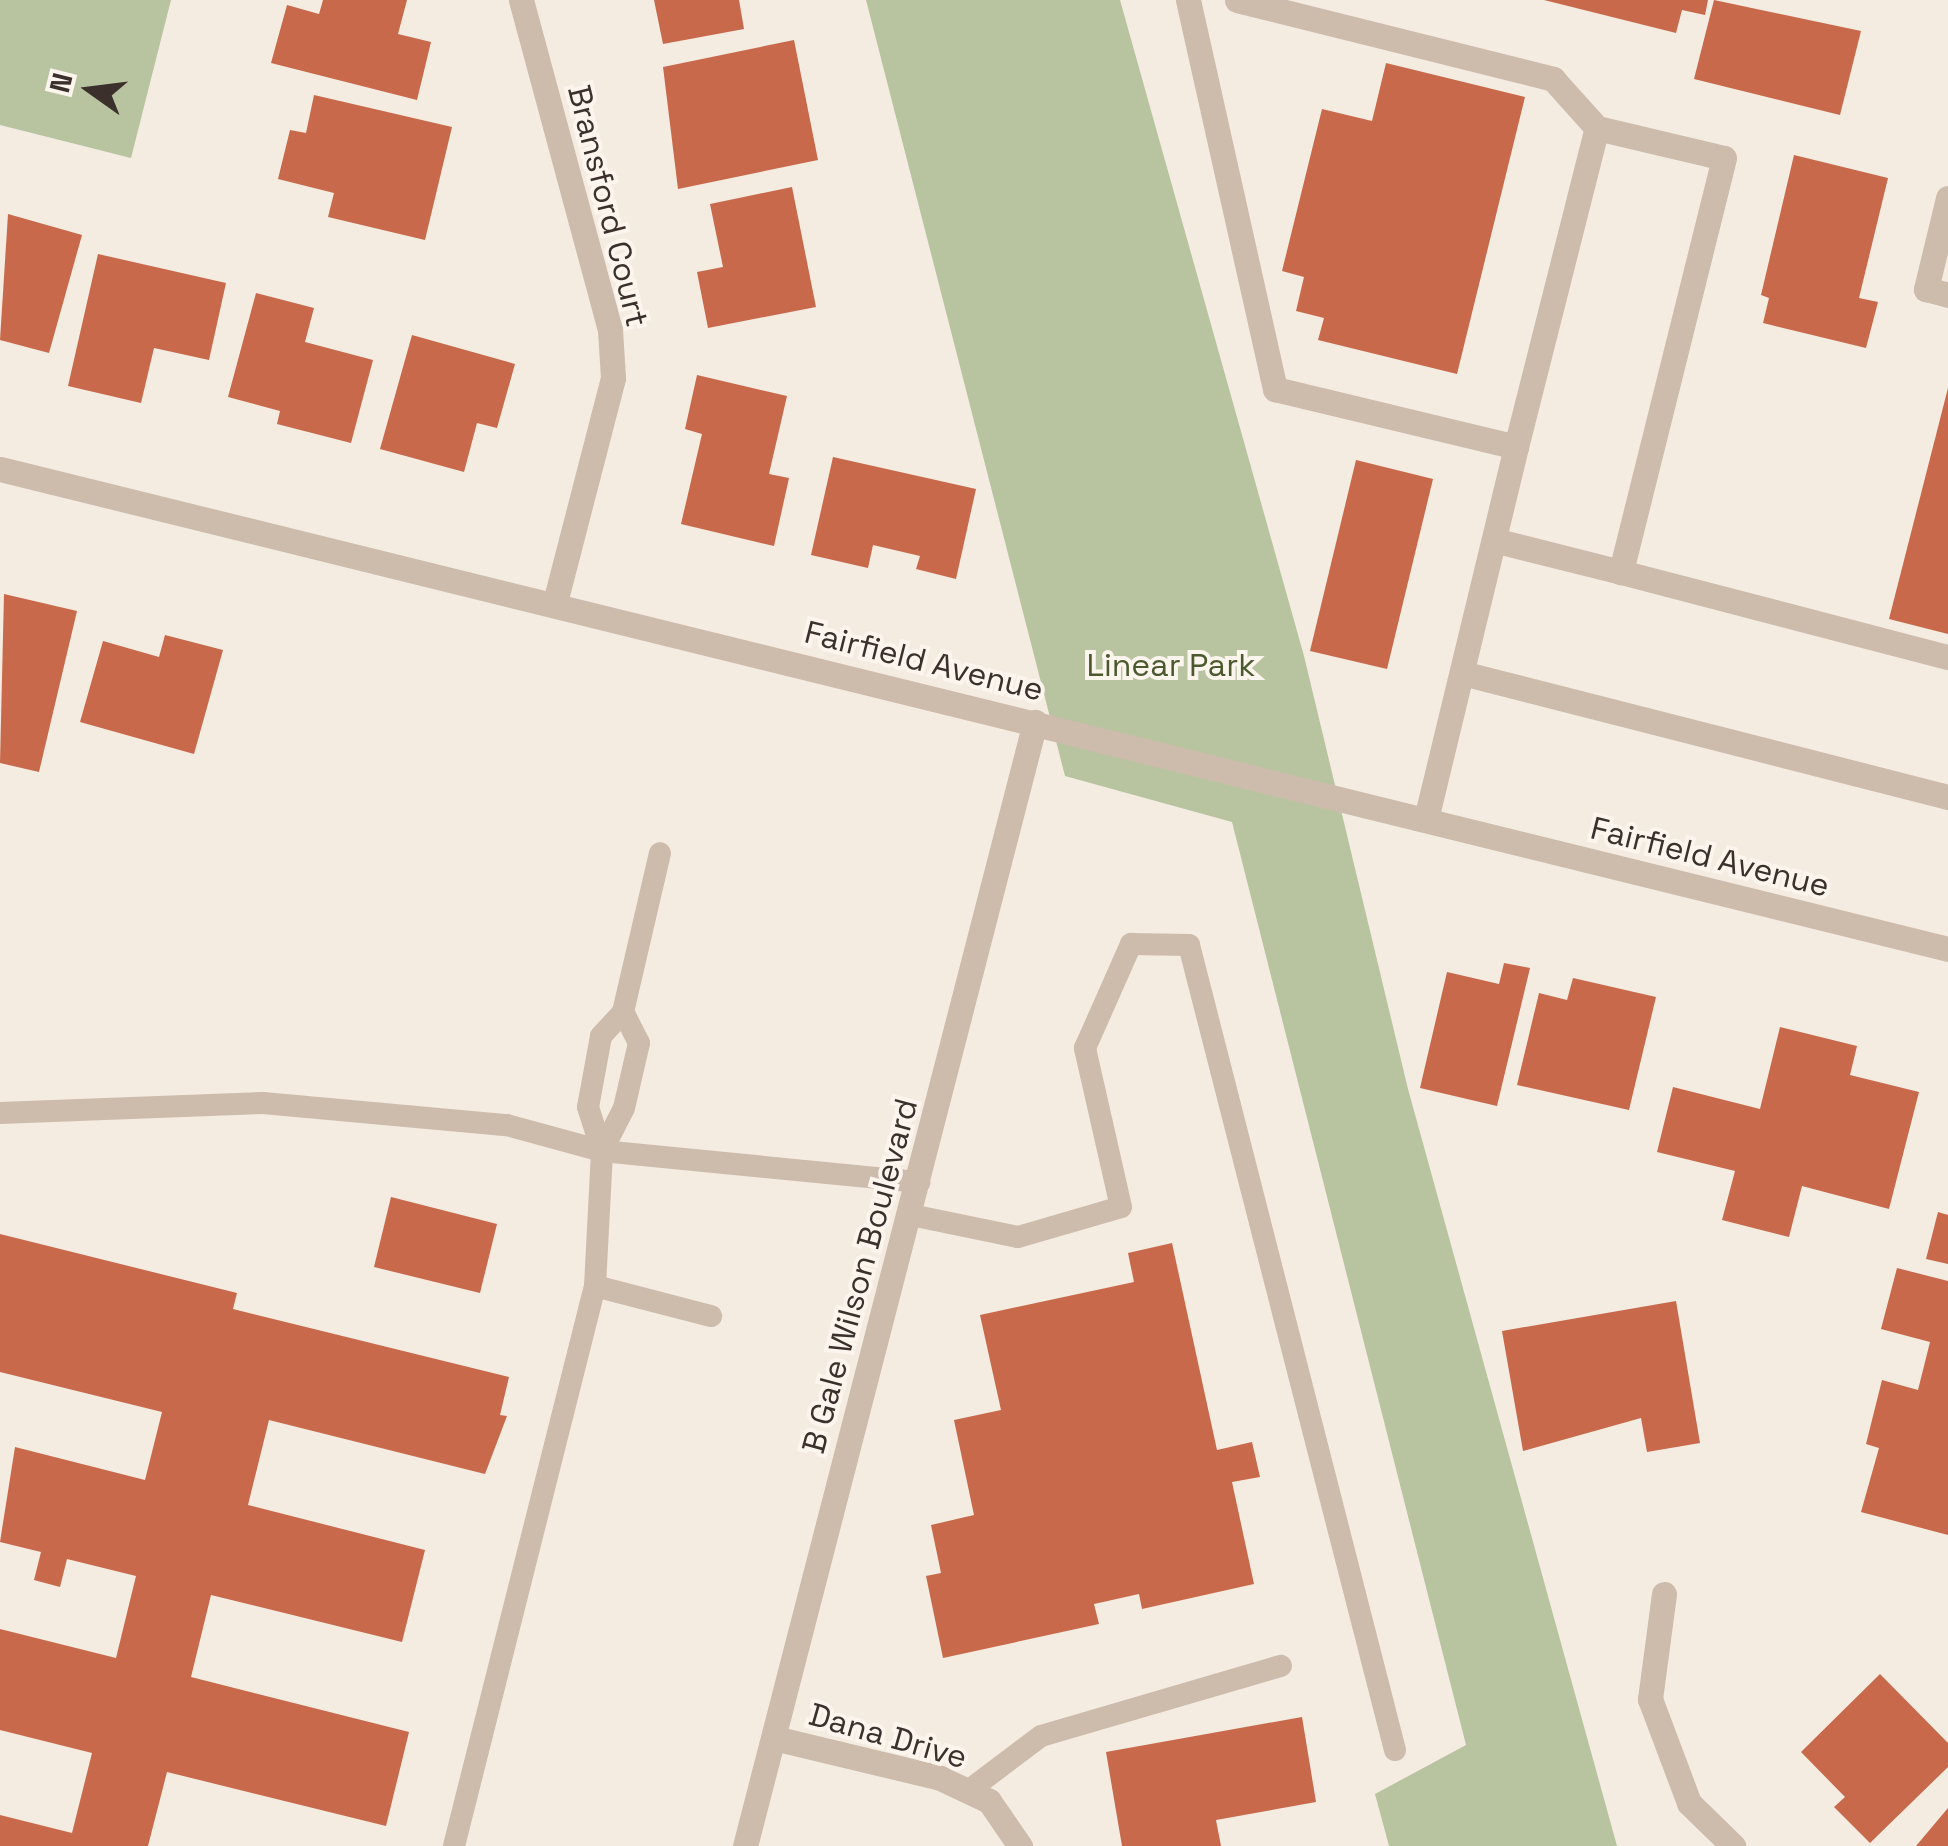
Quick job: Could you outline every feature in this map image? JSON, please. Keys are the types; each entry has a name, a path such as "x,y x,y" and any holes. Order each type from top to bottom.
{"street":[{"name":"Bransford Court","path":"521,0 610,330 613,378 555,603"},
{"path":"1188,0 1274,389 1516,447"},
{"path":"1237,0 1553,79 1597,128 1724,158 1621,572"},
{"path":"1426,819 1597,128"},
{"path":"1948,198 1926,290 1948,295"},
{"name":"Fairfield Avenue","path":"0,468 1948,949"},
{"path":"1494,540 1948,657"},
{"path":"1462,672 1948,797"},
{"name":"B Gale Wilson Boulevard","path":"745,1846 1035,722"},
{"path":"1664,1594 1650,1698 1690,1804 1733,1846"},
{"name":"Dana Drive","path":"774,1738 968,1791 988,1801 1020,1846"}],"lane":[{"path":"454,1846 595,1286 602,1151 588,1107 601,1036 624,1012 660,853"},
{"path":"910,1215 1018,1238 1121,1207 1085,1048 1131,944 1189,945 1396,1750"},
{"path":"602,1151 624,1108 639,1044 624,1012"},
{"path":"0,1113 263,1103 507,1125 602,1151 919,1182"},
{"path":"595,1286 711,1316"},
{"path":"968,1791 1040,1736 1282,1666"}],"green space":[{"path":"0,0 171,0 131,158 0,125"},
{"name":"Linear Park","path":"866,0 1120,0 1304,656 1408,1089 1617,1846 1389,1846 1375,1794 1466,1745 1232,822 1065,776"}],"building":[{"path":"323,0 407,0 398,34 431,42 417,100 271,63 287,5 319,14"},
{"path":"654,0 739,0 744,29 663,44"},
{"path":"1544,0 1708,0 1705,15 1682,10 1676,33"},
{"path":"1714,0 1861,31 1840,115 1694,79"},
{"path":"794,40 818,160 678,189 663,67"},
{"path":"1386,63 1525,97 1457,374 1318,340 1324,318 1296,311 1304,277 1282,271 1322,109 1372,121"},
{"path":"314,95 452,127 425,240 328,217 334,193 278,179 290,130 306,133"},
{"path":"1794,155 1888,178 1859,298 1878,302 1866,348 1763,323 1769,298 1761,295"},
{"path":"792,187 816,307 708,328 697,272 723,267 710,204"},
{"path":"8,214 82,235 49,353 0,340"},
{"path":"98,254 226,283 209,360 154,348 141,403 68,386"},
{"path":"256,293 314,308 305,342 373,360 351,443 277,424 280,411 228,397"},
{"path":"412,335 515,364 497,428 477,423 464,472 380,449"},
{"path":"697,375 787,396 769,474 789,478 774,546 681,524 702,434 685,429"},
{"path":"1948,388 1948,634 1889,619"},
{"path":"833,457 976,489 956,579 916,569 920,556 873,545 868,568 811,555"},
{"path":"1356,460 1433,479 1387,669 1310,651"},
{"path":"4,594 77,611 39,772 0,763"},
{"path":"165,635 223,650 194,754 80,722 103,641 159,657"},
{"path":"1504,963 1530,968 1497,1106 1420,1088 1447,972 1499,984"},
{"path":"1573,978 1656,997 1629,1110 1517,1085 1539,993 1567,1000"},
{"path":"1780,1027 1857,1046 1850,1075 1919,1092 1889,1209 1802,1186 1789,1237 1722,1220 1735,1171 1657,1152 1673,1087 1760,1109"},
{"path":"391,1197 497,1224 480,1293 374,1267"},
{"path":"1938,1212 1948,1215 1948,1264 1926,1259"},
{"path":"0,1234 237,1293 233,1309 509,1377 500,1415 507,1416 485,1474 269,1420 248,1505 425,1550 402,1642 211,1595 191,1677 409,1732 386,1826 167,1772 148,1846 0,1846 0,1815 72,1833 92,1753 0,1730 0,1629 116,1658 136,1576 67,1559 60,1587 34,1580 41,1552 0,1542 15,1447 145,1480 162,1412 0,1372"},
{"path":"1172,1243 1217,1450 1252,1442 1260,1477 1232,1482 1254,1584 1142,1609 1139,1594 1094,1604 1099,1624 943,1658 926,1576 941,1573 931,1525 974,1515 954,1420 1001,1410 980,1315 1134,1282 1128,1253"},
{"path":"1897,1268 1948,1281 1948,1535 1861,1512 1879,1448 1866,1444 1882,1380 1918,1390 1930,1342 1881,1329"},
{"path":"1676,1301 1700,1443 1647,1452 1641,1418 1523,1451 1502,1331"},
{"path":"1880,1674 1948,1743 1948,1767 1870,1843 1834,1807 1845,1797 1801,1752"},
{"path":"1302,1717 1316,1802 1216,1820 1221,1846 1122,1846 1106,1752"},
{"path":"1948,1808 1948,1846 1916,1846"}]}
